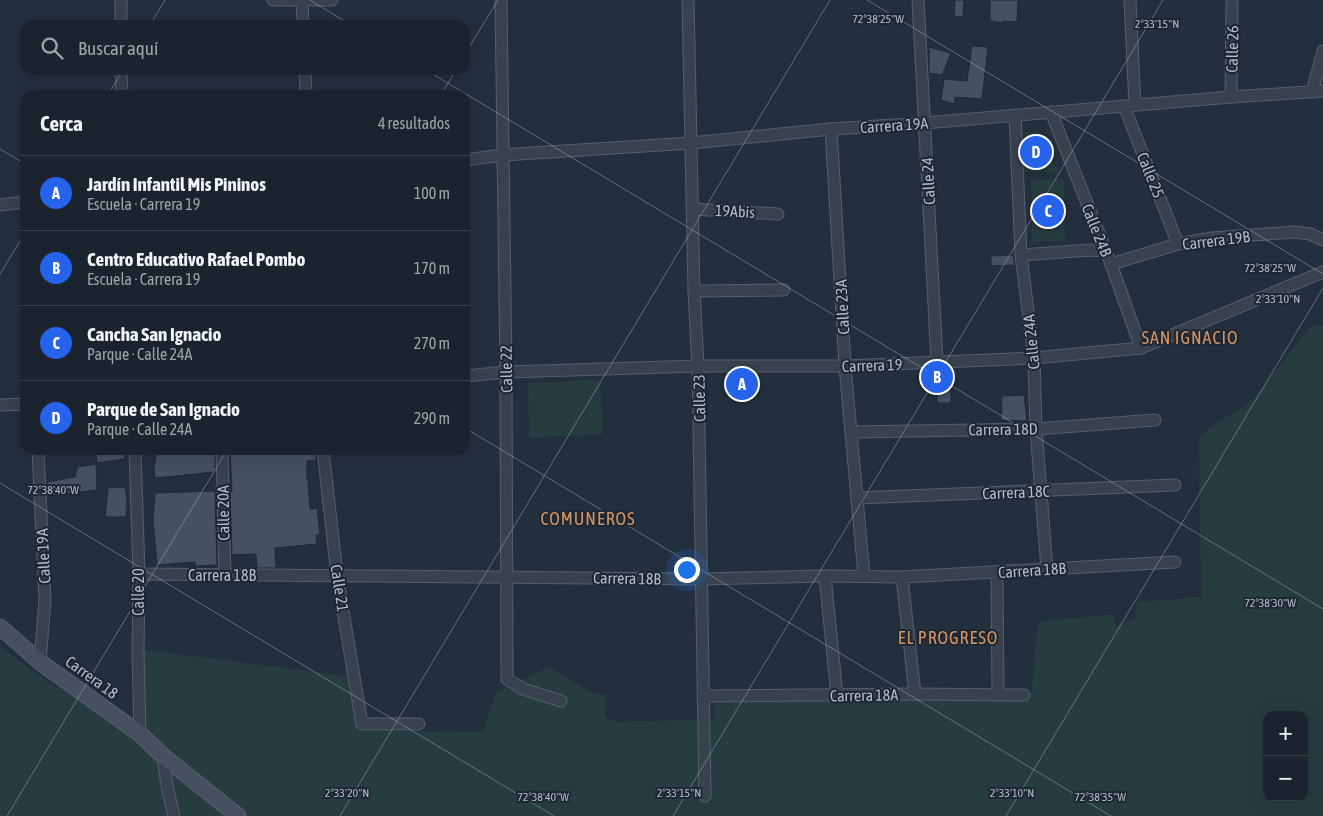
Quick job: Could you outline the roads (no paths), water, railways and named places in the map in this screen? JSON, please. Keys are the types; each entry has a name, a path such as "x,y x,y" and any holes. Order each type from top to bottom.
{"main road":[{"name":"Carrera 18","path":"0,627 40,662 140,734 163,756 238,816"}],"street":[{"path":"121,0 121,20"},
{"path":"273,0 332,0"},
{"path":"302,0 303,20"},
{"name":"Calle 22","path":"501,0 506,372 507,679 523,689 561,701"},
{"name":"Calle 23","path":"688,0 694,292 698,366 705,796"},
{"name":"Calle 24","path":"918,0 937,362"},
{"name":"Calle 25","path":"1130,0 1129,106 1178,244"},
{"name":"Calle 26","path":"1231,97 1232,0"},
{"path":"1317,92 1323,51"},
{"path":"122,75 122,90"},
{"path":"305,75 306,90"},
{"name":"Carrera 19A","path":"470,159 502,155 691,143 831,129 1231,97 1317,92"},
{"name":"Calle 24B","path":"1051,112 1111,264 1141,348"},
{"name":"Calle 24A","path":"1015,115 1022,255 1034,358 1036,429 1047,569"},
{"name":"Calle 23A","path":"831,129 845,366 864,576"},
{"path":"0,204 20,202"},
{"name":"19Abis","path":"692,209 778,214"},
{"name":"Carrera 19B","path":"1111,264 1178,244 1212,238 1294,232 1310,234 1323,240"},
{"path":"1022,255 1090,250 1106,251"},
{"name":"Carrera 19","path":"470,376 506,372 698,366 845,366 1034,358 1141,348 1323,272"},
{"path":"694,292 784,290"},
{"path":"0,405 20,404"},
{"name":"Carrera 18D","path":"851,432 1036,429 1155,420"},
{"name":"Calle 19A","path":"38,455 45,600 40,662"},
{"name":"Calle 20","path":"135,455 139,574 140,734"},
{"name":"Calle 20A","path":"222,455 224,576"},
{"name":"Calle 21","path":"324,455 337,575 362,724 419,724"},
{"name":"Carrera 18C","path":"857,498 1175,486"},
{"name":"Carrera 18B","path":"139,574 700,579 824,576 902,577 1175,562"},
{"path":"997,572 998,694"},
{"path":"824,576 837,696"},
{"path":"902,577 915,694"},
{"name":"Carrera 18A","path":"703,696 1024,695"},
{"path":"163,756 174,816"}],"place":[{"name":"Parque de San Ignacio","path":"1036,152"},
{"name":"Cancha San Ignacio","path":"1048,211"},
{"name":"Centro Educativo Rafael Pombo","path":"937,377"},
{"name":"Jardín Infantil Mis Pininos","path":"742,384"}],"district":[{"name":"SAN IGNACIO","path":"1190,337"},
{"name":"COMUNEROS","path":"588,518"},
{"name":"EL PROGRESO","path":"948,637"}]}
